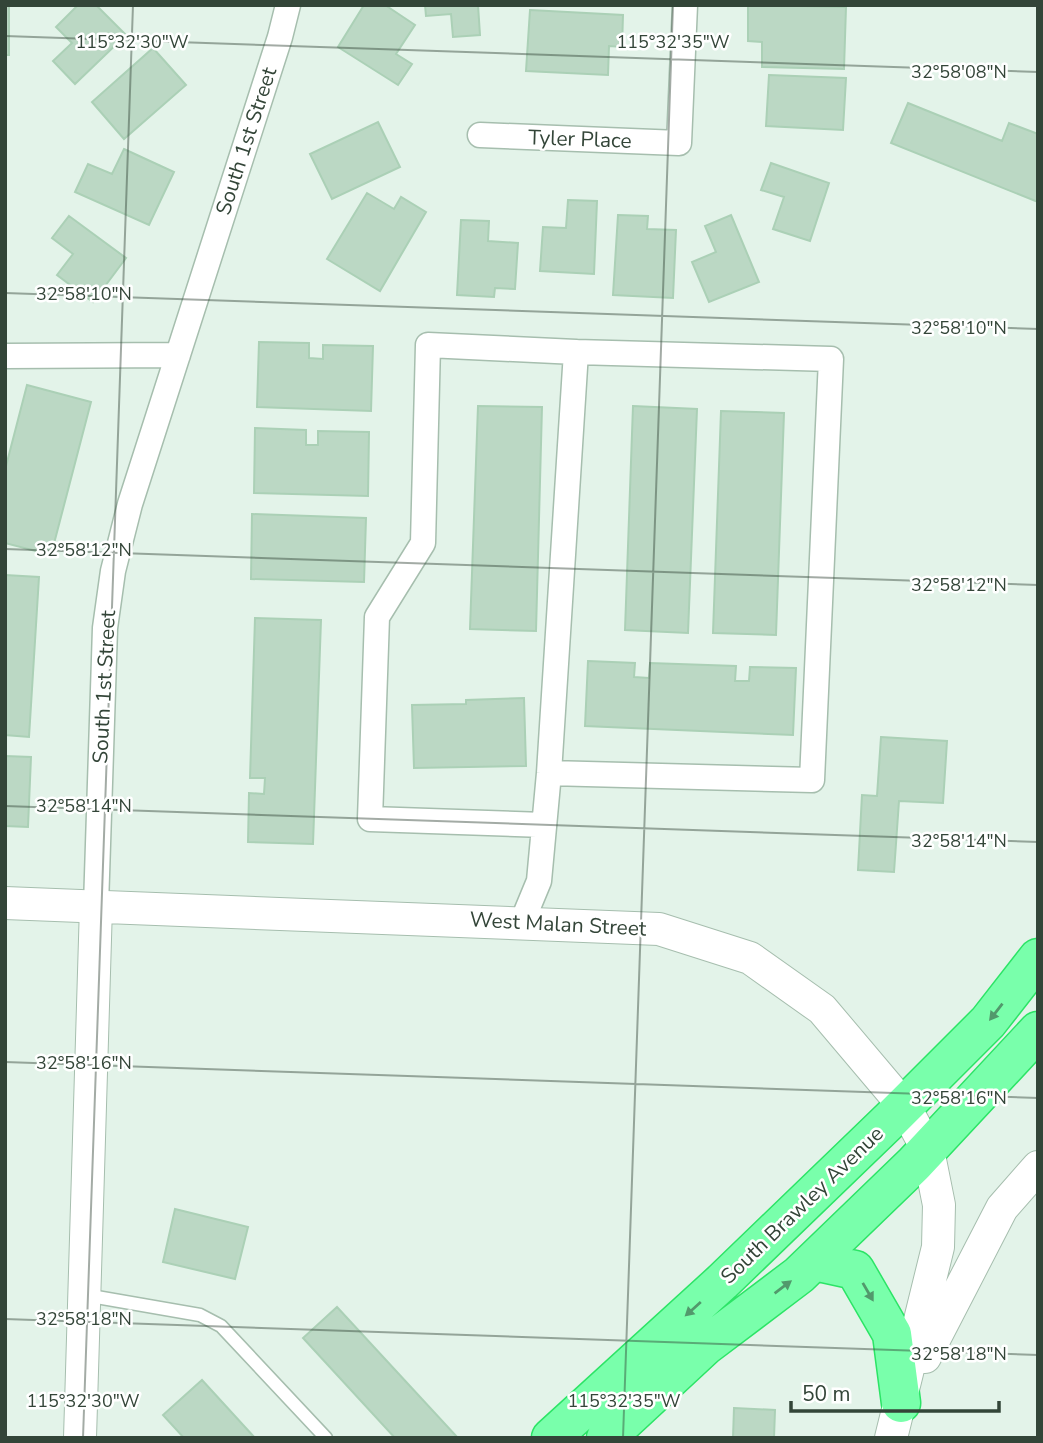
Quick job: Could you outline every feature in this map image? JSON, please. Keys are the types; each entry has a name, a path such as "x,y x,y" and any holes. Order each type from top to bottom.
{"highway":[{"name":"South Brawley Avenue","path":"551,1438 722,1282 904,1106 988,1022 1038,958"},
{"name":"South Brawley Avenue","path":"606,1438 705,1346 814,1261 928,1150 1038,1031"},
{"path":"814,1261 855,1270 892,1334 896,1420"}],"street":[{"name":"South 1st Street","path":"80,1438 106,617 113,571 130,504 288,5"},
{"name":"Tyler Place","path":"480,135 680,144 685,5"},
{"path":"544,825 370,819 377,617 423,542 428,345 831,359 812,780 548,773"},
{"path":"522,922 538,881 544,825 576,352"},
{"path":"5,356 177,355"},
{"name":"West Malan Street","path":"5,903 659,929 750,958 822,1009 904,1106 928,1150 939,1205 938,1247 896,1420"},
{"path":"896,1420 1002,1208 1038,1167"}],"lane":[{"path":"84,1295 200,1315 221,1326 326,1438"}],"building":[{"path":"5,5 9,5 9,55 5,55"},
{"path":"78,5 96,5 126,35 75,84 53,61 72,43 56,27"},
{"path":"364,5 385,5 415,25 396,54 412,64 398,85 338,47"},
{"path":"425,5 478,5 480,35 453,37 451,14 426,16"},
{"path":"748,5 846,7 844,69 762,67 762,42 748,41"},
{"path":"530,10 623,15 622,47 609,46 608,75 526,71"},
{"path":"153,48 186,85 124,139 92,102"},
{"path":"769,75 846,78 843,130 766,126"},
{"path":"908,103 1002,141 1009,123 1038,134 1038,202 891,143"},
{"path":"378,122 400,167 332,199 310,154"},
{"path":"124,149 174,172 149,225 75,192 88,164 112,174"},
{"path":"771,163 829,183 810,241 773,229 784,197 761,190"},
{"path":"367,193 394,209 401,197 426,212 380,291 327,259"},
{"path":"568,200 597,201 594,274 540,271 543,227 566,228"},
{"path":"618,215 648,216 647,229 676,230 673,298 613,295"},
{"path":"731,215 759,282 709,302 692,262 716,252 705,226"},
{"path":"69,216 126,258 93,302 57,275 73,254 52,238"},
{"path":"461,220 489,221 488,241 518,243 515,289 495,288 494,297 457,295"},
{"path":"259,342 309,343 309,358 323,359 323,345 373,346 371,411 257,407"},
{"path":"27,385 91,402 51,555 5,543 5,470"},
{"path":"478,406 542,407 536,631 470,629"},
{"path":"633,406 697,409 688,633 625,630"},
{"path":"721,411 784,413 776,635 713,633"},
{"path":"255,428 306,430 306,445 318,445 318,431 369,432 368,496 254,493"},
{"path":"252,514 366,518 364,582 251,579"},
{"path":"5,575 39,577 29,737 5,735"},
{"path":"255,618 321,620 313,844 248,842 249,793 264,794 265,778 250,778"},
{"path":"588,661 635,663 634,677 649,678 650,663 736,666 735,681 749,681 750,667 796,668 793,735 585,726"},
{"path":"524,698 526,766 414,768 412,705 466,704 466,700"},
{"path":"881,737 947,741 943,803 899,801 894,872 858,870 862,795 877,796"},
{"path":"5,756 31,757 28,827 5,826"},
{"path":"175,1209 248,1227 235,1279 163,1262"},
{"path":"337,1307 458,1438 395,1438 303,1338"},
{"path":"202,1380 255,1438 184,1438 163,1415"},
{"path":"734,1408 775,1410 774,1438 733,1438"}]}
